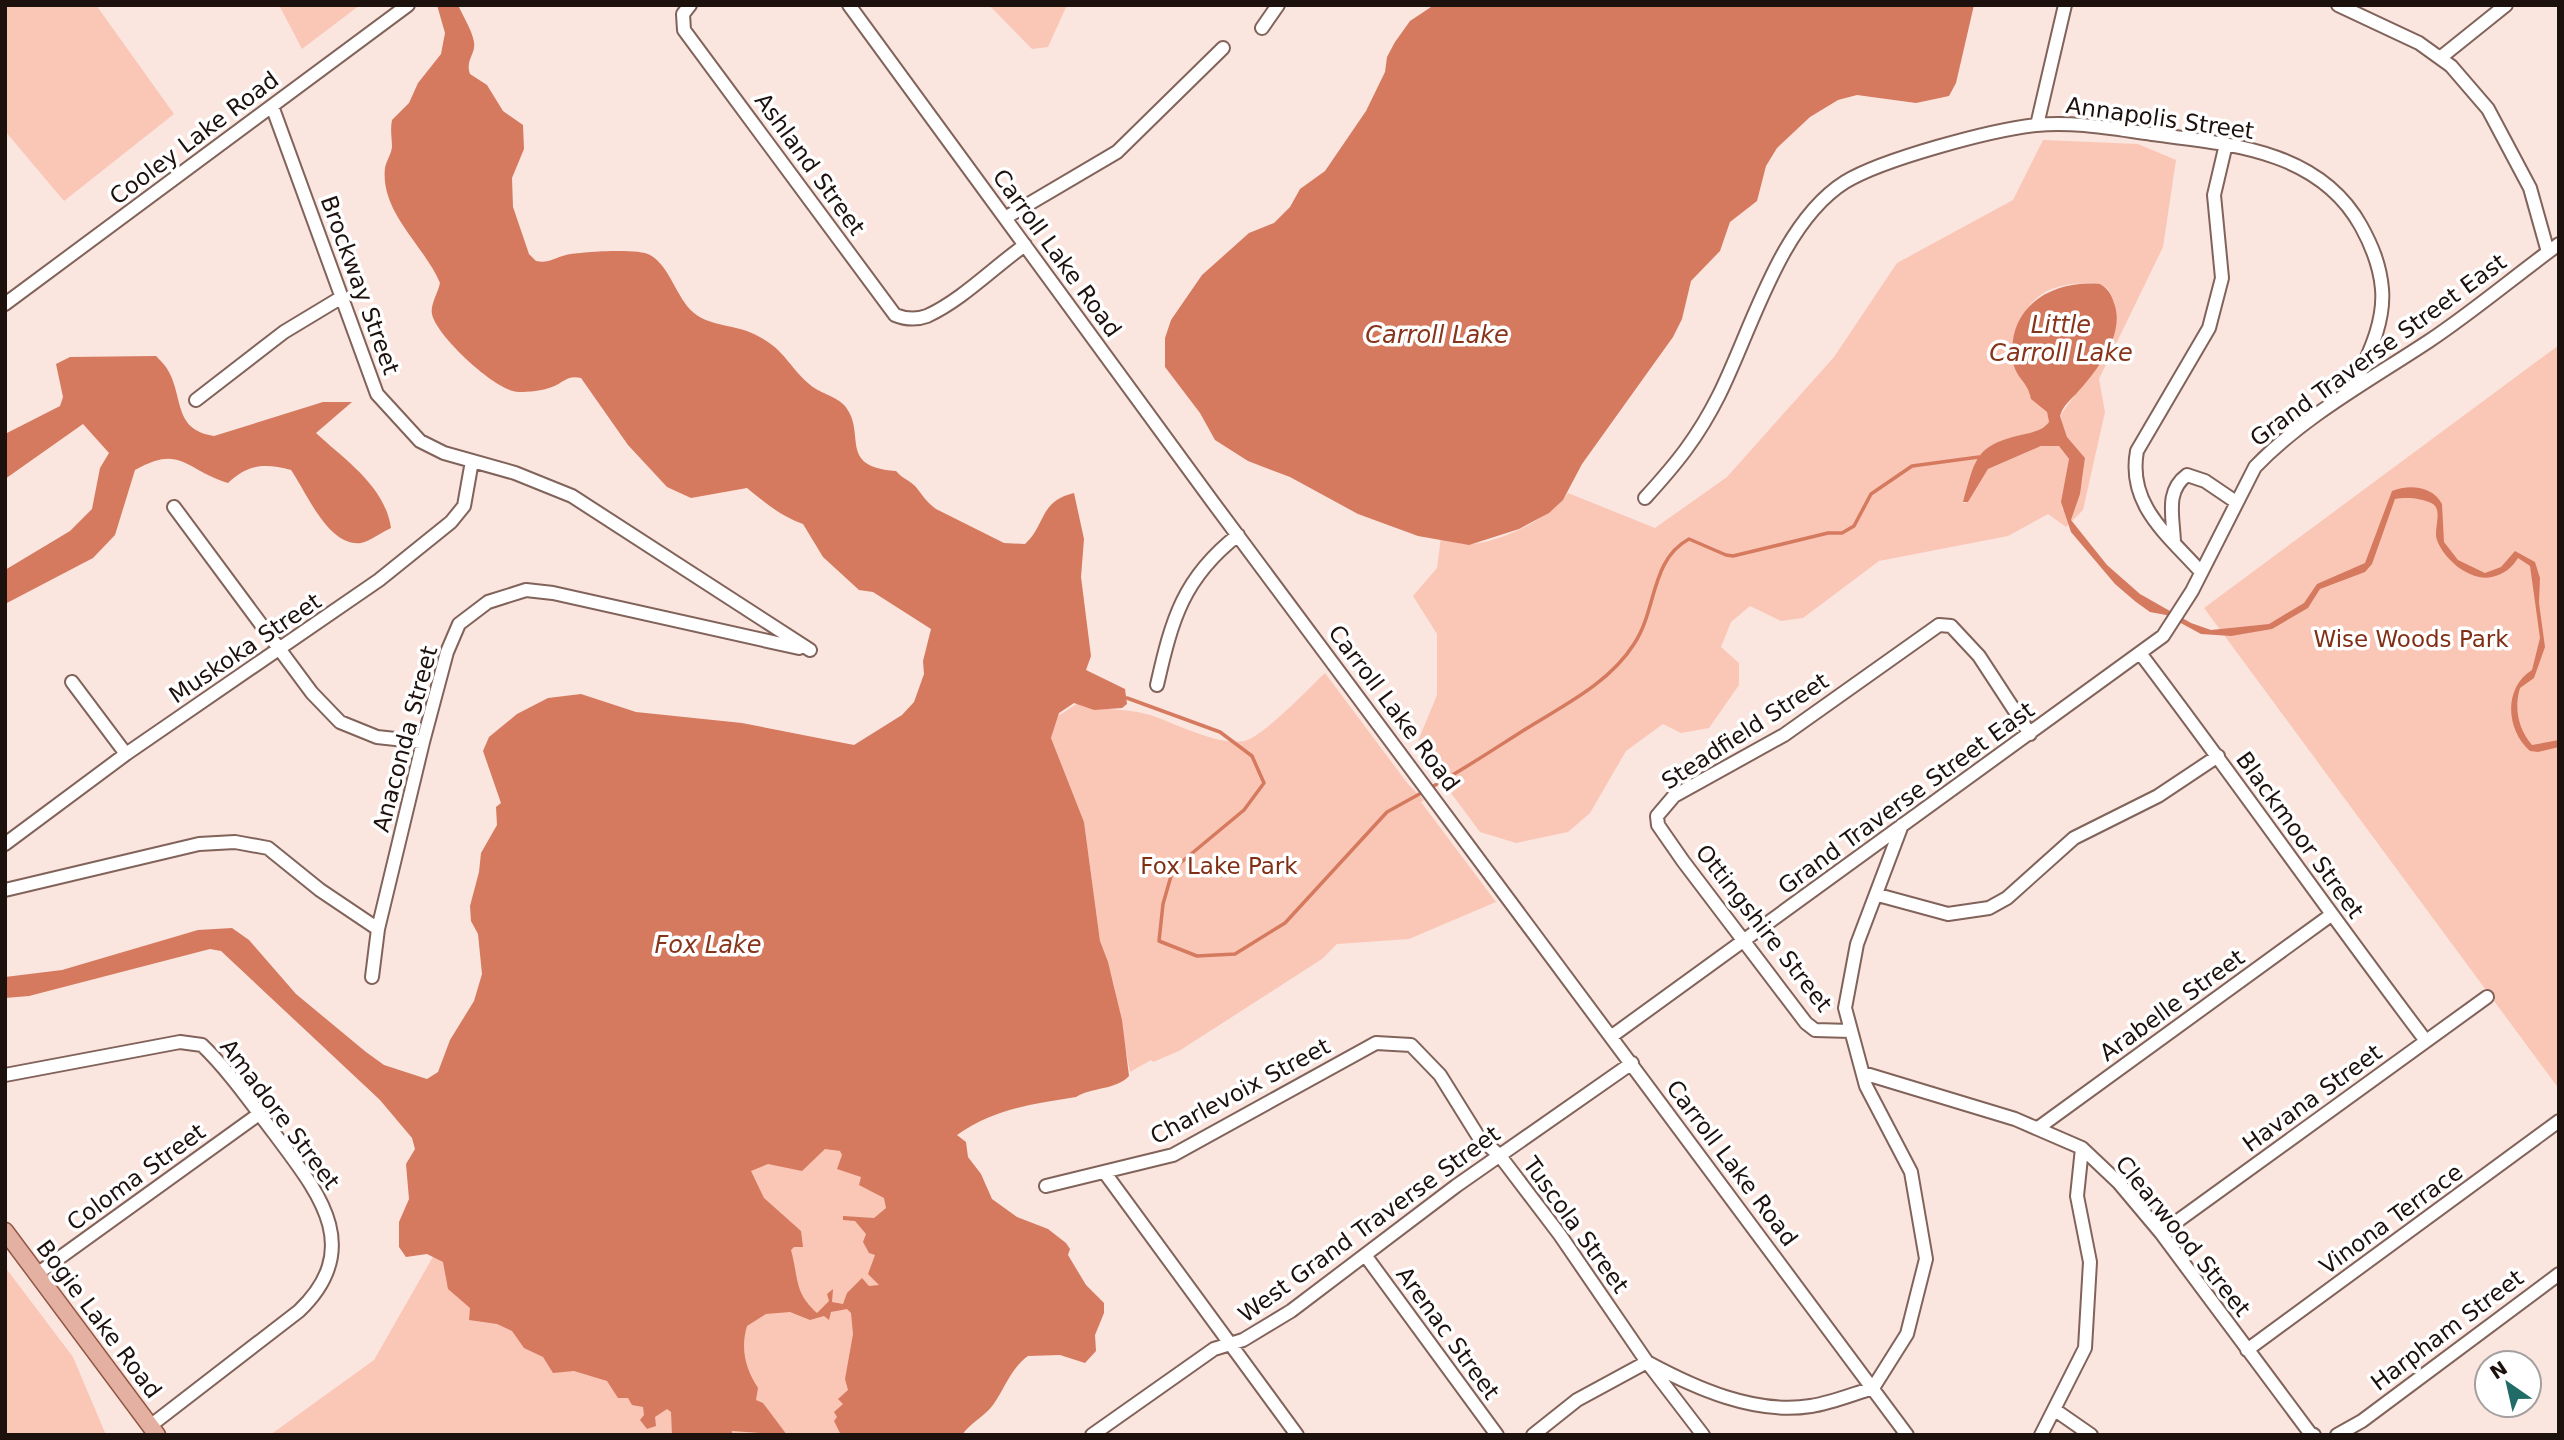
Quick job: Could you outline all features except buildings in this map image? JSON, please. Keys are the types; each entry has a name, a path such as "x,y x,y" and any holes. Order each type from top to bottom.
{"main road":[{"name":"Bogie Lake Road","path":"5,1231 153,1430"}],"street":[{"name":"Cooley Lake Road","path":"5,304 408,5"},
{"name":"Ashland Street","path":"690,5 683,14 684,30 895,314 906,319 924,317 948,303 1025,245"},
{"name":"Carroll Lake Road","path":"849,5 1237,535 1907,1435"},
{"path":"1262,28 1278,5"},
{"path":"2038,125 2065,5"},
{"path":"2338,5 2419,43 2451,66 2488,109 2530,188 2553,248"},
{"path":"2440,58 2506,5"},
{"path":"1005,218 1117,152 1223,48"},
{"name":"Brockway Street","path":"272,106 377,394 420,441 444,453 515,472 572,496 810,650"},
{"name":"Annapolis Street","path":"1645,498 1688,451 1720,394 1763,293 1805,224 1830,194 1846,182 1895,162 2001,131 2038,125 2097,127 2226,145 2292,163 2323,179 2354,212 2375,252 2382,290 2379,326 2353,390"},
{"path":"2174,542 2171,496 2176,483 2188,475 2205,481 2236,502 2201,572 2174,542 2140,500 2134,466 2137,451 2209,328 2216,310 2222,259 2214,195 2226,145"},
{"name":"Grand Traverse Street East","path":"2236,502 2255,467 2269,452 2353,390 2432,340 2553,248"},
{"path":"196,400 284,331 342,298"},
{"name":"Muskoka Street","path":"5,844 126,754 280,651 379,580 450,522 464,506 472,461"},
{"path":"174,507 280,651 340,722 377,737 423,743"},
{"path":"1157,685 1178,605 1207,561 1237,535"},
{"name":"Grand Traverse Street East","path":"1612,1036 2163,636 2201,572"},
{"name":"Anaconda Street","path":"372,977 378,929 447,652 459,624 488,602 526,590 553,593 810,650"},
{"name":"Steadfield Street","path":"1658,825 1657,816 1674,796 1784,735 1932,627 1951,626 1964,639 2030,734"},
{"name":"Blackmoor Street","path":"2140,653 2426,1041"},
{"path":"72,682 126,754"},
{"path":"1878,895 1948,914 1989,908 2007,898 2074,838 2158,796 2218,756"},
{"name":"Ottingshire Street","path":"1658,825 1806,1023 1815,1030 1851,1031"},
{"path":"1533,1435 1577,1400 1647,1363 1679,1380 1762,1406 1812,1406 1873,1388 1907,1334 1926,1259 1911,1172 1866,1086 1845,1008 1857,944 1878,895 1902,825"},
{"path":"5,890 199,844 236,842 268,848 320,890 378,929"},
{"name":"Arabelle Street","path":"2038,1128 2331,915"},
{"name":"Havana Street","path":"2161,1233 2487,997"},
{"name":"Amadore Street","path":"5,1075 180,1042 202,1045 259,1114 327,1210 331,1239 329,1264 318,1292 299,1311 153,1430"},
{"name":"Charlevoix Street","path":"1046,1186 1173,1155 1376,1043 1411,1045"},
{"name":"Tuscola Street","path":"1411,1045 1440,1075 1478,1136 1500,1156 1560,1235 1647,1363 1703,1435"},
{"name":"West Grand Traverse Street","path":"1094,1434 1214,1349 1243,1340 1291,1311 1500,1156 1632,1063"},
{"name":"Clearwood Street","path":"1863,1073 1951,1098 2038,1128 2082,1148 2119,1182 2161,1233 2314,1435"},
{"name":"Coloma Street","path":"37,1274 259,1114"},
{"name":"Vinona Terrace","path":"2247,1350 2559,1121"},
{"path":"2040,1435 2085,1348 2090,1262 2077,1196 2082,1148"},
{"path":"1105,1173 1228,1345 1297,1435"},
{"name":"Arenac Street","path":"1365,1255 1497,1435"},
{"name":"Harpham Street","path":"2337,1435 2362,1421 2559,1273"},
{"path":"2055,1410 2091,1435"}],"green space":[{"path":"5,5 96,5 174,114 64,201 5,131"},
{"path":"279,5 360,5 302,49"},
{"path":"989,5 1067,5 1048,47 1032,49"},
{"path":"2043,140 2138,144 2176,160 2163,247 2099,379 2105,412 2083,510 2066,527 2048,514 2008,536 1879,561 1803,618 1781,621 1750,606 1731,622 1721,647 1739,663 1739,685 1709,728 1681,733 1663,724 1626,751 1590,813 1568,832 1516,843 1480,832 1416,746 1437,695 1437,634 1413,596 1437,568 1441,537 1464,544 1494,540 1537,520 1568,493 1655,528 1727,477 1834,357 1897,263 2013,200","holes":["2093,283 2108,289 2114,303 2111,344 2060,416 2067,437 2085,458 2082,482 2062,510 2069,459 2059,446 2041,446 1988,469 1968,502 1963,503 1971,476 1990,449 2011,438 2038,430 2049,422 2047,412 2017,372 2012,357 2014,336 2028,308 2042,294 2062,286"]},
{"name":"Wise Woods Park","path":"2559,345 2559,1089 2204,608"},
{"name":"Fox Lake Park","path":"1325,673 1408,784 1424,800 1421,802 1496,902 1409,939 1337,944 1322,959 1179,1051 1153,1062 1151,1060 1130,1072 1114,985 1100,941 1084,822 1051,738 1058,716 1078,703 1146,714 1211,738 1244,741 1273,722"},
{"path":"807,1115 912,1177 896,1435 270,1435 374,1360 454,1220"},
{"path":"5,1267 73,1357 106,1435 5,1435"}],"water":[{"name":"Fox Lake","path":"437,5 458,5 474,42 469,65 470,74 487,85 503,111 523,125 524,149 512,178 513,207 529,254 536,261 596,252 622,251 650,255 663,267 682,299 694,313 764,339 812,386 844,405 851,415 856,447 866,463 896,471 915,486 936,509 1004,543 1025,544 1049,508 1063,497 1074,493 1084,539 1081,577 1091,656 1086,670 1125,689 1127,704 1122,708 1094,710 1074,703 1059,713 1051,738 1084,822 1100,941 1122,1020 1129,1076 1117,1084 1076,1097 1000,1113 957,1135 966,1142 968,1157 981,1174 992,1199 1017,1217 1048,1229 1066,1243 1070,1249 1068,1255 1086,1285 1104,1303 1104,1313 1095,1335 1096,1351 1085,1363 1060,1355 1028,1356 1013,1372 993,1405 962,1435 841,1435 834,1421 837,1417 834,1412 843,1404 838,1399 848,1390 845,1379 853,1334 851,1313 847,1309 831,1312 829,1320 824,1316 810,1320 790,1312 766,1314 747,1326 744,1351 750,1374 758,1388 756,1400 763,1403 787,1435 732,1431 732,1435 672,1435 671,1412 667,1409 655,1417 656,1426 647,1429 640,1420 644,1415 643,1407 632,1405 628,1398 618,1398 607,1381 574,1371 553,1373 543,1357 524,1348 512,1331 497,1324 469,1320 470,1308 448,1289 443,1262 427,1254 406,1257 399,1247 399,1222 409,1199 406,1164 415,1149 412,1138 380,1100 221,951 210,949 29,996 5,998 5,977 62,970 198,930 232,928 249,940 296,994 366,1052 384,1065 427,1079 438,1072 450,1040 474,1001 482,974 478,934 471,921 470,906 481,853 497,825 496,807 501,803 483,751 489,737 517,714 548,698 581,694 636,712 742,723 854,745 902,715 914,702 924,674 923,661 931,629 873,592 859,590 823,557 803,524 780,513 747,488 691,498 667,487 628,445 581,378 568,378 540,390 509,390 483,374 444,336 432,314 440,283 396,214 385,184 385,168 392,147 392,120 409,103 418,83 441,54 445,33","holes":["825,1149 840,1151 842,1155 837,1169 861,1177 859,1185 884,1198 886,1208 874,1218 843,1216 843,1220 855,1221 866,1234 863,1242 869,1253 875,1255 868,1274 879,1285 869,1286 862,1278 847,1293 843,1304 832,1302 833,1289 827,1294 829,1301 817,1313 804,1299 798,1285 791,1250 794,1247 803,1247 801,1231 764,1198 751,1171 768,1164 802,1171"]},
{"name":"Carroll Lake","path":"1434,5 1974,5 1956,83 1949,96 1916,103 1857,95 1838,100 1810,117 1777,148 1766,166 1757,201 1730,222 1720,251 1691,281 1682,319 1673,337 1582,464 1563,500 1549,513 1519,529 1469,545 1418,536 1358,514 1290,477 1248,461 1215,440 1200,413 1165,367 1165,338 1171,320 1202,275 1249,233 1274,223 1290,207 1300,189 1325,171 1366,111 1385,72 1387,57 1395,42 1410,21"},
{"name":"Little Carroll Lake","path":"2082,284 2100,284 2114,302 2116,330 2100,365 2066,404 2060,416 2067,437 2085,458 2080,494 2071,520 2107,565 2140,594 2191,623 2211,630 2269,624 2304,603 2317,584 2365,563 2392,491 2413,487 2427,490 2442,504 2444,542 2458,560 2485,573 2501,567 2515,551 2535,562 2540,578 2539,603 2545,647 2534,678 2520,688 2517,711 2523,732 2532,745 2559,740 2559,747 2530,751 2522,742 2512,720 2512,697 2523,677 2532,670 2540,638 2530,566 2518,558 2504,572 2484,578 2459,568 2446,555 2437,540 2437,511 2429,502 2395,499 2372,564 2365,572 2320,589 2308,608 2272,629 2231,636 2201,634 2166,615 2150,612 2115,584 2071,532 2061,502 2069,459 2059,446 2041,446 1988,469 1968,502 1963,502 1975,463 1987,448 2009,438 2038,430 2049,422 2047,412 2031,399 2014,367 2013,342 2017,326 2025,312 2049,292"},
{"path":"156,356 170,374 186,421 201,433 214,436 323,402 352,402 316,433 372,487 381,499 391,528 361,543 338,537 320,517 291,470 273,466 257,467 243,472 228,483 182,462 163,459 135,470 115,535 93,558 5,604 5,570 70,531 92,509 100,468 109,453 83,424 5,479 5,434 60,406 63,397 56,364 70,357"}],"waterway":[{"path":"1430,788 1567,704 1611,672 1641,631 1667,559 1689,539 1733,556 1828,533 1842,533 1854,526 1871,494 1912,466 1979,457"},
{"path":"1127,698 1220,732 1252,756 1264,783 1244,810 1173,869 1163,904 1159,941 1197,956 1235,954 1285,923 1387,812 1423,792"}]}
